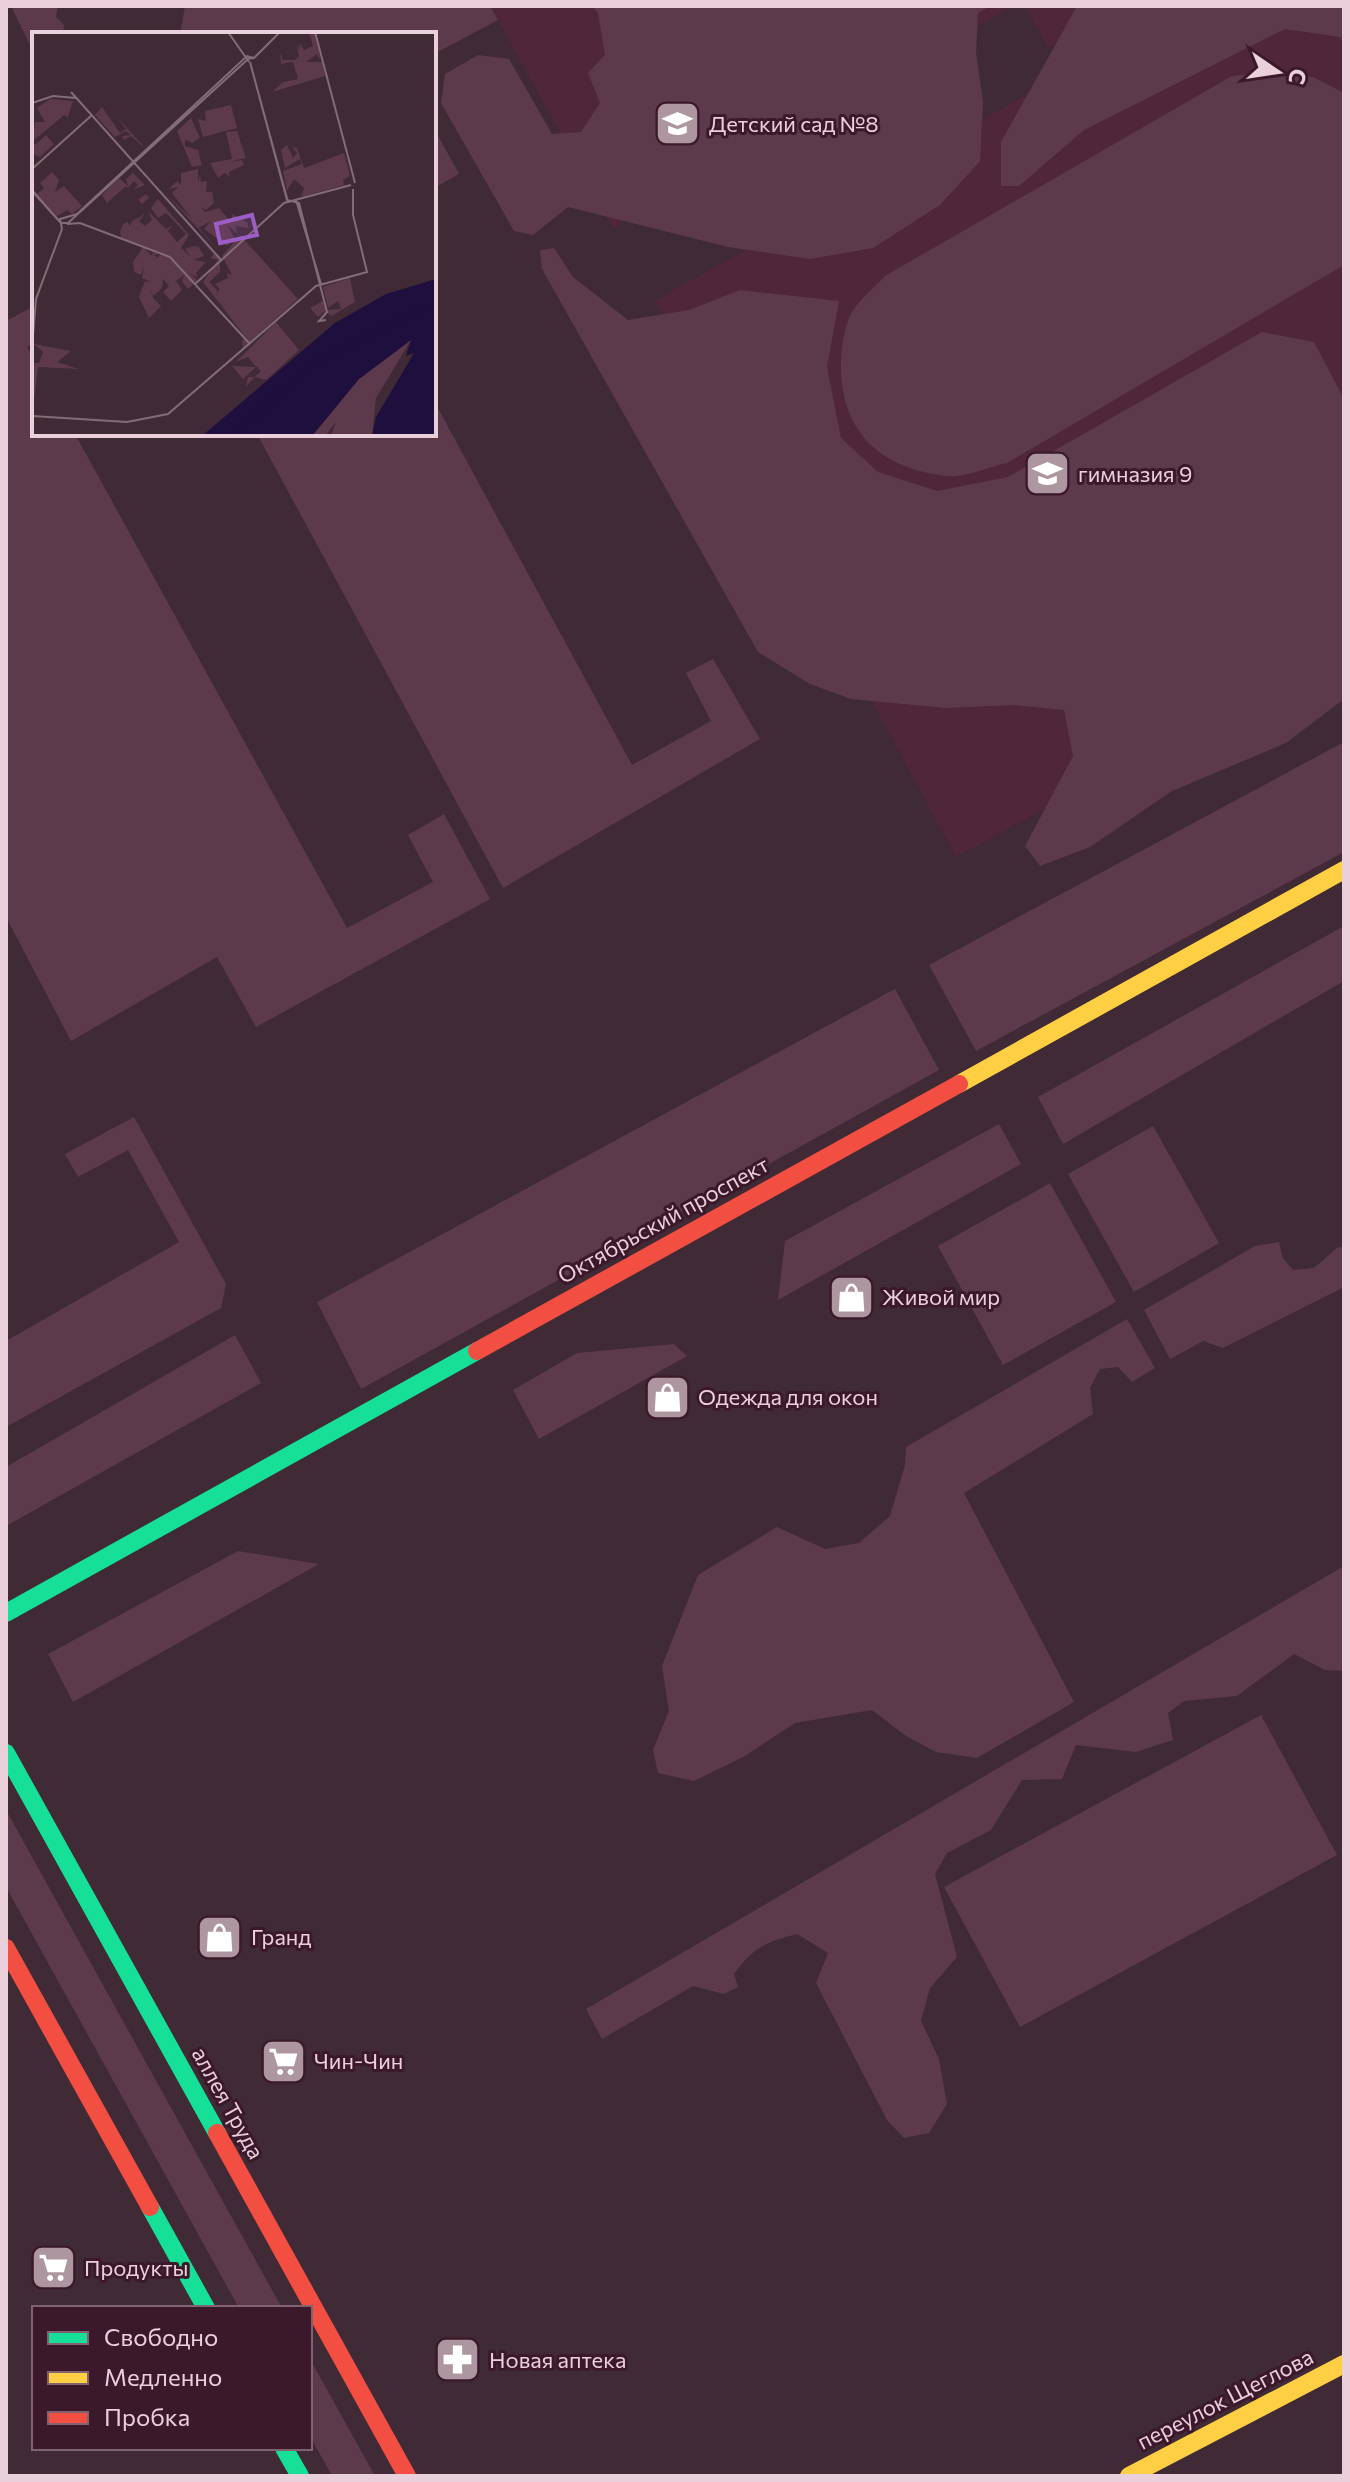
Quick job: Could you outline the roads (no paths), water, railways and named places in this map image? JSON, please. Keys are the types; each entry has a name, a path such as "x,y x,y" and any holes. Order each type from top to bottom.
{"street":[{"name":"Октябрьский проспект","path":"6,1613 1344,870"},
{"name":"аллея Труда","path":"6,1753 407,2476"},
{"path":"6,1948 205,2306"},
{"name":"переулок Щеглова","path":"1129,2476 1344,2364"},
{"path":"285,2450 300,2476"}],"place":[{"name":"Детский сад №8","path":"678,124"},
{"name":"гимназия 9","path":"1047,474"},
{"name":"Живой мир","path":"851,1297"},
{"name":"Одежда для окон","path":"667,1397"},
{"name":"Гранд","path":"220,1937"},
{"name":"Чин-Чин","path":"283,2061"},
{"name":"Продукты","path":"53,2268"},
{"name":"Новая аптека","path":"458,2360"}]}
